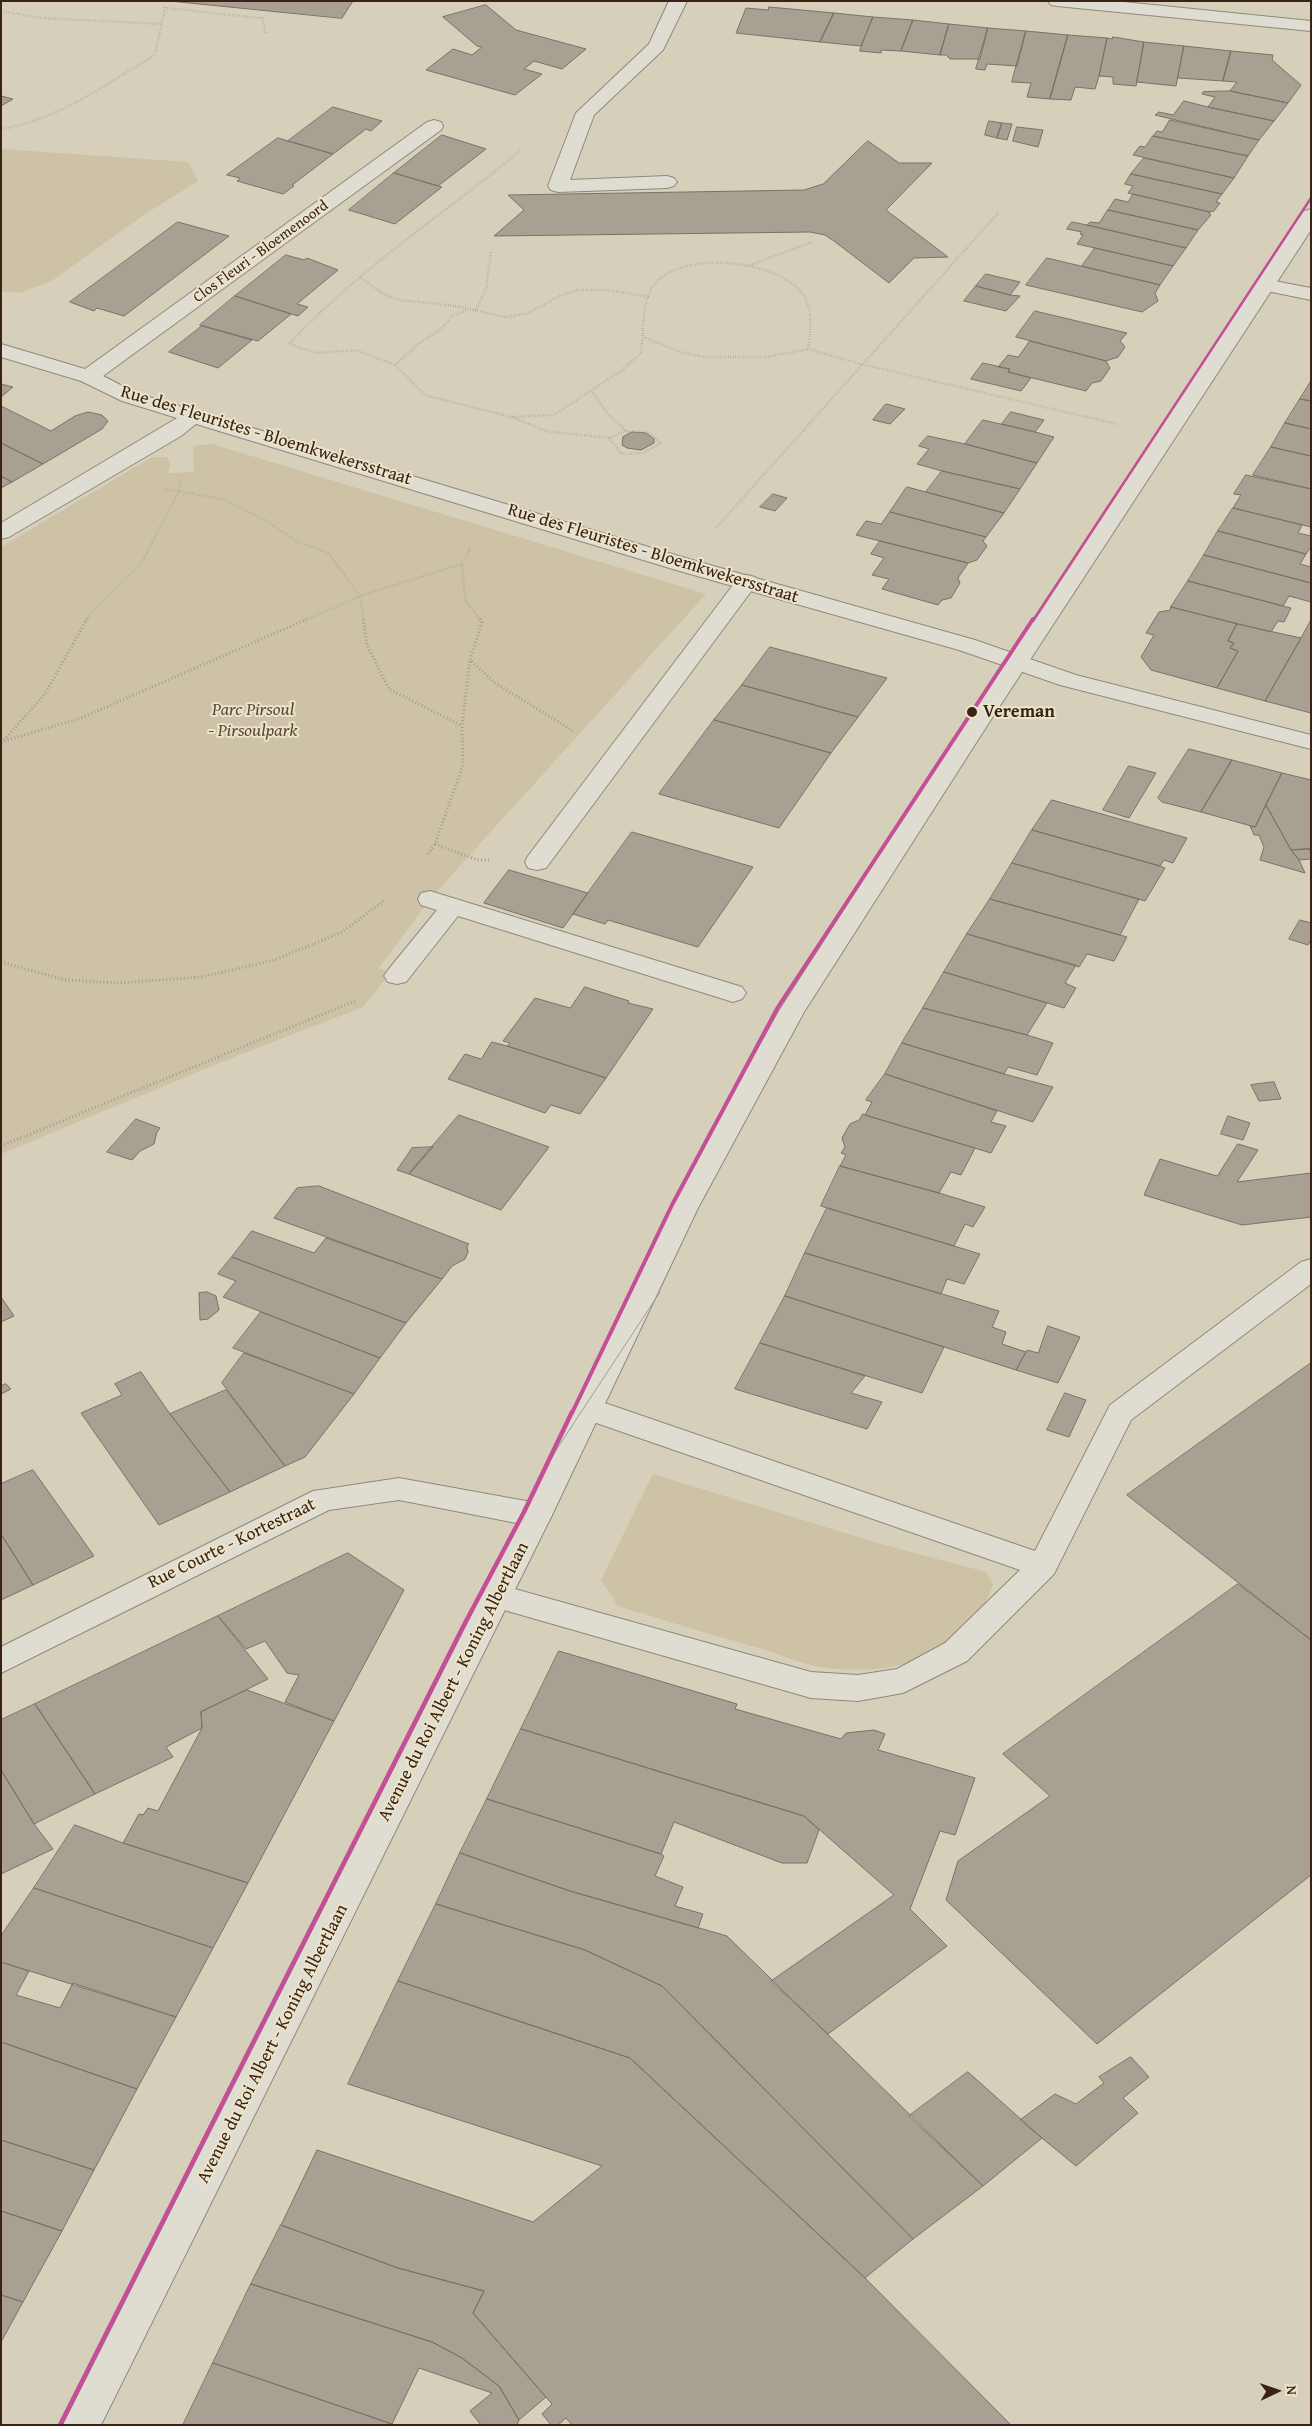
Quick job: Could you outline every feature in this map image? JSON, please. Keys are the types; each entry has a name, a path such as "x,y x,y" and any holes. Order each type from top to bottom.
{"street":[{"path":"667,182 558,186 585,113 656,46 678,1"},
{"path":"1056,1 1311,26"},
{"name":"Clos Fleuri - Bloemenoord","path":"88,377 434,126"},
{"name":"Avenue du Roi Albert - Koning Albertlaan","path":"81,2425 537,1516 684,1208 792,1011 1017,662 1311,214"},
{"path":"1264,285 1311,294"},
{"name":"Rue des Fleuristes - Bloemkwekersstraat","path":"1,350 88,377 129,397 684,565 959,643 1068,680 1311,742"},
{"path":"1,532 174,431 193,416"},
{"path":"537,862 747,582"},
{"path":"397,976 442,903 733,993"},
{"path":"497,1596 811,1685 858,1688 903,1680 956,1652 1043,1566 1120,1413 1311,1269"},
{"path":"588,1409 1043,1566"},
{"name":"Rue Courte - Kortestraat","path":"1,1661 324,1499 399,1489 537,1516"}],"path":[{"path":"1,129 30,122 60,109 155,55 165,8 262,18 266,34"},
{"path":"1,10 40,18 162,24"},
{"path":"585,113 562,115 483,184 360,277 313,316 288,344 316,353 356,350 395,365 425,395 511,417 527,426 581,436 609,438 626,431 648,432 661,443 653,451 622,454 609,438"},
{"path":"684,565 861,364 999,212"},
{"path":"750,266 812,242"},
{"path":"395,365 418,343 439,331 452,316 467,310 476,310 477,301 486,290 488,262 491,252"},
{"path":"511,417 554,416 622,370 641,352 647,306 654,285 680,266 708,263 750,266 792,283 803,294 808,312 810,337 808,349"},
{"path":"360,277 390,298 416,304 458,306 467,310 512,317 530,313 545,303 568,293 583,290 603,289 650,297"},
{"path":"644,338 680,352 704,357 767,357 808,349 861,364 1118,424"},
{"path":"592,391 607,413 626,431"},
{"path":"2,742 45,694 90,614 140,564 179,491 181,473"},
{"path":"179,491 223,499 265,520 298,542 328,553 360,596 367,645 389,689 462,726"},
{"path":"1,962 65,980 119,983 201,977 275,960 342,932 404,887 435,844 463,765 462,726 470,660 482,622 465,600 462,564 475,538"},
{"path":"2,742 81,718 360,596 462,564"},
{"path":"470,660 495,683 575,732"},
{"path":"435,844 477,860"},
{"path":"404,887 442,903"},
{"path":"1,1146 365,997 380,996 397,976"}],"green space":[{"path":"1,149 188,162 198,181 145,214 53,280 20,293 1,291"},
{"name":"Parc Pirsoul - Pirsoulpark","path":"212,444 706,594 430,899 379,968 390,973 363,1007 219,1063 1,1154 1,547 152,457 167,457 170,465 168,473 194,472 193,446"},
{"path":"653,1474 881,1544 986,1572 993,1584 979,1613 955,1637 927,1655 911,1662 888,1668 853,1670 819,1667 618,1606 601,1580"}],"building":[{"path":"170,1 353,1 342,18"},
{"path":"486,5 516,30 586,49 562,69 534,61 524,69 542,74 515,95 426,70 453,49 472,55 482,47 477,46 443,17"},
{"path":"769,7 834,13 820,42 736,33 746,8 768,10"},
{"path":"834,13 873,17 861,46 820,42"},
{"path":"873,17 913,20 901,51 881,50 881,53 860,51"},
{"path":"913,20 949,24 940,55 901,51"},
{"path":"949,24 988,28 980,59 950,59 946,55 940,55"},
{"path":"988,28 1026,31 1017,66 987,64 985,70 976,69"},
{"path":"1026,31 1068,35 1050,99 1027,97 1031,83 1012,82"},
{"path":"1068,35 1107,38 1099,76 1095,89 1075,87 1071,100 1050,99"},
{"path":"1113,37 1144,42 1136,86 1113,84 1113,77 1099,76 1107,38 1112,39"},
{"path":"1144,42 1184,46 1176,86 1137,82"},
{"path":"1184,46 1231,51 1223,81 1178,78"},
{"path":"1231,51 1273,55 1272,60 1301,85 1288,103 1230,91 1237,82 1223,81"},
{"path":"1230,91 1288,103 1274,121 1208,107 1215,97 1202,94 1203,92"},
{"path":"1,96 13,99 1,106"},
{"path":"1184,101 1274,121 1259,140 1155,115 1159,112 1173,115"},
{"path":"333,107 382,121 371,131 366,129 333,154 288,141"},
{"path":"1170,120 1259,140 1248,156 1153,136 1157,131 1162,132"},
{"path":"989,121 1002,123 997,138 985,135"},
{"path":"1002,123 1012,124 1007,140 997,138"},
{"path":"1017,127 1043,130 1038,147 1013,141"},
{"path":"442,135 486,149 438,186 394,173"},
{"path":"1153,136 1248,156 1234,178 1133,155 1140,146 1145,147"},
{"path":"278,138 333,154 283,194 237,181 240,178 227,175"},
{"path":"868,141 899,163 932,163 886,210 948,257 914,258 889,283 825,235 810,232 494,236 524,210 508,195 804,190 823,184"},
{"path":"1144,158 1234,178 1222,194 1131,174"},
{"path":"394,173 442,187 395,224 349,210"},
{"path":"1131,174 1222,194 1216,202 1220,203 1214,211 1210,212 1128,193 1133,186 1125,184"},
{"path":"1133,194 1210,212 1209,214 1211,215 1198,230 1108,210 1115,199 1128,202"},
{"path":"1108,210 1198,230 1186,248 1087,225 1090,222 1099,223"},
{"path":"178,222 229,236 124,316 97,308 94,311 70,302"},
{"path":"1072,222 1186,248 1173,266 1077,244 1083,235 1080,234 1082,232 1067,229"},
{"path":"1095,248 1173,266 1160,285 1082,266"},
{"path":"286,255 304,260 307,258 338,270 297,304 308,307 298,316 235,296"},
{"path":"1047,258 1160,285 1155,293 1158,301 1142,312 1026,285"},
{"path":"986,274 1020,282 1010,295 976,286"},
{"path":"976,286 1020,296 1006,311 964,301"},
{"path":"235,296 291,314 258,341 200,325"},
{"path":"1035,311 1127,333 1120,341 1125,347 1118,357 1106,361 1016,337"},
{"path":"202,326 252,340 218,368 169,352"},
{"path":"1030,341 1106,361 1110,368 1101,381 1092,383 1086,391 1008,372 1010,369 998,367 1008,355 1018,357"},
{"path":"983,363 1010,369 1008,372 1031,378 1021,391 971,379"},
{"path":"1311,381 1311,401 1300,399"},
{"path":"1,384 13,387 1,397"},
{"path":"1300,399 1311,401 1311,429 1285,423"},
{"path":"886,404 905,409 890,424 873,420"},
{"path":"1,406 51,431 75,416 88,412 102,415 108,421 102,429 43,464 1,443"},
{"path":"1011,412 1044,420 1035,432 1002,424"},
{"path":"983,420 1054,437 1037,463 965,444"},
{"path":"1285,423 1311,429 1311,456 1271,447"},
{"path":"632,432 646,433 654,439 654,443 641,450 627,448 622,445 623,437"},
{"path":"928,436 1037,463 1020,489 942,471 917,464 929,449 919,446"},
{"path":"1,443 43,464 12,482 1,476"},
{"path":"1271,447 1311,456 1311,489 1253,475"},
{"path":"942,471 1020,489 1004,513 926,492"},
{"path":"1246,475 1311,489 1311,527 1233,508 1241,495 1234,494"},
{"path":"1,476 12,482 1,488"},
{"path":"907,487 1004,513 986,537 890,512"},
{"path":"773,494 787,498 775,511 760,507"},
{"path":"1233,508 1302,525 1298,533 1311,536 1311,547 1306,554 1218,531"},
{"path":"890,512 986,537 983,541 987,546 977,560 968,563 856,535 866,521 881,524"},
{"path":"1218,531 1306,554 1300,564 1311,567 1311,583 1204,555"},
{"path":"880,541 968,563 958,578 960,583 951,598 942,600 938,605 882,589 889,579 872,575 884,558 871,554"},
{"path":"1204,555 1311,583 1311,602 1289,596 1283,606 1188,581"},
{"path":"1188,581 1291,608 1284,622 1278,621 1271,632 1171,607"},
{"path":"1171,607 1237,624 1228,641 1234,643 1230,648 1238,651 1217,688 1151,670 1141,657 1154,635 1146,633 1159,612 1170,610"},
{"path":"1311,620 1311,713 1265,701 1301,638"},
{"path":"1237,624 1301,638 1265,701 1217,688 1238,651 1230,648 1234,643 1228,641"},
{"path":"770,647 887,678 858,717 742,685"},
{"path":"742,685 858,717 831,753 714,720"},
{"path":"714,720 831,753 779,828 659,794"},
{"path":"1189,749 1232,760 1201,812 1162,802 1158,798"},
{"path":"1232,760 1282,773 1255,827 1201,812"},
{"path":"1129,766 1156,773 1129,818 1103,810"},
{"path":"1282,773 1311,780 1311,849 1291,850 1266,805"},
{"path":"1052,800 1187,838 1173,863 1164,860 1160,866 1032,830"},
{"path":"1266,805 1305,873 1260,860 1264,847 1259,835 1254,835 1250,826 1255,827"},
{"path":"1032,830 1165,868 1145,901 1012,863"},
{"path":"632,832 753,867 698,947 608,920 605,924 573,914"},
{"path":"1310,849 1311,859 1299,860 1291,850"},
{"path":"1012,863 1139,899 1120,935 990,899"},
{"path":"509,870 588,893 563,928 484,903"},
{"path":"990,899 1127,937 1114,961 1087,954 1079,967 967,934"},
{"path":"1300,920 1311,923 1311,940 1308,945 1289,939"},
{"path":"967,934 1076,965 1065,983 1076,988 1064,1008 944,972"},
{"path":"944,972 1047,1003 1027,1035 923,1008"},
{"path":"585,987 629,1001 628,1003 653,1009 606,1078 507,1046 510,1043 503,1041 535,998 570,1008"},
{"path":"923,1008 1053,1043 1037,1075 1008,1067 1004,1074 902,1043"},
{"path":"492,1042 606,1078 580,1114 551,1105 545,1113 448,1079 465,1054 481,1059"},
{"path":"902,1043 1053,1087 1033,1122 885,1074"},
{"path":"885,1074 997,1111 991,1122 1006,1126 991,1153 865,1115 872,1102 866,1100"},
{"path":"1274,1082 1281,1099 1259,1101 1251,1085"},
{"path":"863,1114 975,1148 961,1175 951,1172 939,1193 840,1166 846,1155 841,1153 845,1147 842,1138 850,1124 859,1120"},
{"path":"459,1115 549,1147 501,1210 409,1174"},
{"path":"1228,1116 1250,1123 1243,1140 1221,1134"},
{"path":"136,1119 160,1128 154,1144 140,1151 132,1160 107,1152"},
{"path":"1238,1144 1258,1150 1237,1182 1311,1173 1311,1217 1242,1225 1144,1195 1160,1159 1217,1176"},
{"path":"433,1147 409,1174 397,1170 412,1148"},
{"path":"840,1166 985,1207 973,1227 965,1224 954,1246 821,1206"},
{"path":"319,1186 469,1244 465,1259 452,1266 442,1279 274,1218 297,1188"},
{"path":"827,1208 980,1254 964,1284 947,1279 941,1294 805,1253"},
{"path":"252,1231 314,1253 326,1238 442,1279 406,1323 232,1257"},
{"path":"805,1253 999,1311 992,1327 1006,1332 1002,1344 1026,1352 1016,1370 785,1296"},
{"path":"232,1257 406,1323 380,1358 223,1297 236,1281 218,1274"},
{"path":"207,1292 216,1296 219,1310 208,1319 200,1320 199,1293"},
{"path":"785,1296 944,1347 922,1393 760,1343"},
{"path":"1,1297 14,1316 1,1322"},
{"path":"261,1312 380,1358 354,1394 233,1348"},
{"path":"1048,1326 1080,1337 1058,1383 1016,1370 1027,1350 1038,1353"},
{"path":"760,1343 865,1376 851,1393 882,1402 867,1429 735,1389"},
{"path":"244,1353 354,1394 305,1457 285,1466 222,1383"},
{"path":"1311,1363 1311,1640 1127,1495"},
{"path":"141,1372 170,1414 230,1492 159,1525 81,1413 122,1395 115,1384"},
{"path":"6,1384 11,1389 1,1394 1,1386"},
{"path":"226,1390 285,1466 230,1492 170,1414"},
{"path":"1065,1393 1086,1400 1069,1437 1047,1430"},
{"path":"33,1470 94,1556 33,1585 1,1534 1,1484"},
{"path":"1,1534 33,1585 1,1600"},
{"path":"348,1553 404,1590 334,1721 285,1702 299,1675 287,1673 265,1641 246,1649 218,1616"},
{"path":"1238,1584 1311,1640 1311,1875 1097,2044 946,1900 958,1861 1050,1796 1003,1754"},
{"path":"218,1616 268,1679 201,1712 202,1728 166,1747 173,1757 95,1794 35,1704"},
{"path":"559,1651 737,1704 735,1709 841,1739 846,1733 874,1730 885,1734 878,1750 975,1778 955,1835 940,1831 910,1909 947,1946 828,2034 771,1981 894,1895 804,1816 521,1729"},
{"path":"247,1690 334,1721 248,1883 123,1843 139,1814 143,1815 148,1808 158,1811 202,1728 201,1712"},
{"path":"35,1704 95,1794 34,1824 1,1770 1,1720"},
{"path":"521,1729 804,1816 819,1830 807,1863 782,1863 674,1822 661,1854 487,1799"},
{"path":"1,1770 34,1824 53,1849 1,1874"},
{"path":"487,1799 661,1854 664,1856 655,1876 683,1887 675,1906 703,1914 698,1928 570,1891 460,1853"},
{"path":"75,1825 123,1843 248,1883 213,1948 34,1888"},
{"path":"460,1853 570,1891 727,1936 983,2186 913,2239 662,1986 585,1950 436,1904"},
{"path":"34,1888 213,1948 176,2017 1,1962 1,1936"},
{"path":"436,1904 585,1950 662,1986 913,2239 865,2278 630,2058 398,1981"},
{"path":"1,1962 29,1971 16,1995 60,2008 73,1983 176,2017 137,2089 1,2042"},
{"path":"398,1981 630,2058 865,2278 1011,2425 572,2425 566,2418 558,2425 551,2425 542,2414 552,2404 473,2313 484,2291 398,2268 281,2225 317,2150 533,2222 602,2166 348,2084"},
{"path":"1,2042 137,2089 94,2170 1,2140"},
{"path":"1131,2057 1149,2077 1123,2098 1138,2113 1076,2166 1020,2120 1055,2094 1076,2104 1104,2083 1099,2077"},
{"path":"968,2072 1042,2138 983,2186 909,2116"},
{"path":"1,2140 94,2170 62,2231 1,2211"},
{"path":"1,2211 62,2231 23,2302 1,2295"},
{"path":"281,2225 398,2268 484,2291 473,2313 546,2397 519,2420 499,2386 462,2358 432,2342 251,2284"},
{"path":"251,2284 432,2342 462,2358 499,2386 519,2420 517,2425 481,2425 470,2411 492,2393 419,2368 392,2424 213,2363"},
{"path":"1,2295 23,2302 1,2342"},
{"path":"213,2363 392,2424 393,2425 183,2425"}],"tram line":[{"path":"545,1467 660,1292"}],"transit line":[{"path":"60,2425 464,1625 524,1512 672,1205 778,1007 1311,198"}],"place":[{"name":"Vereman","path":"972,712"}]}
